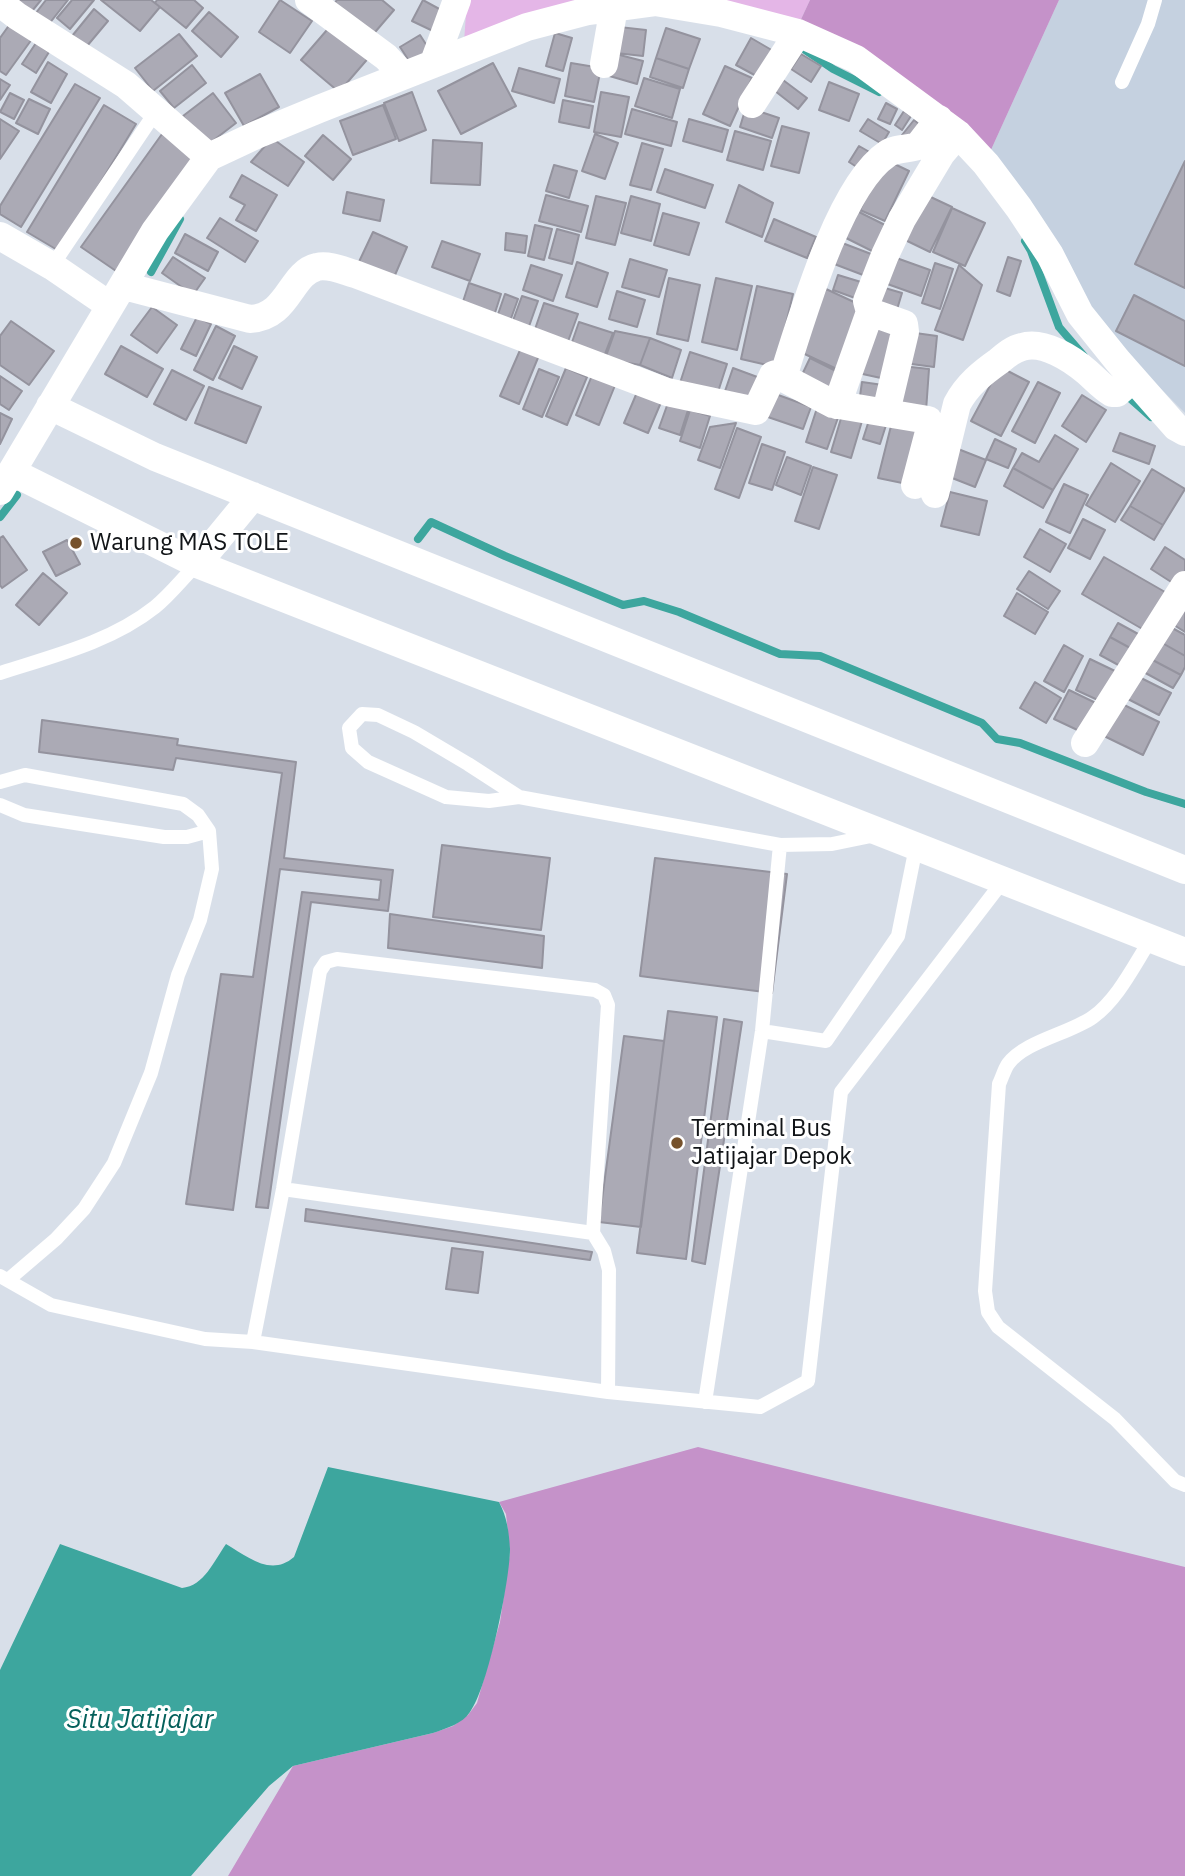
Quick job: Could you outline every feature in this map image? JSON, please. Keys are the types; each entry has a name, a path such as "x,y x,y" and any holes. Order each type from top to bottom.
{"street":[{"path":"309,0 386,57 403,75"},
{"path":"434,62 457,0"},
{"path":"1185,432 1126,385 1080,314 1050,255 986,164 856,59 721,13 655,2 613,15 588,11 527,27 256,135 209,158 155,231 6,482 197,564 1185,952"},
{"path":"0,3 126,85 209,158"},
{"path":"604,64 613,15"},
{"path":"752,104 795,39"},
{"path":"837,405 870,312 867,301 885,255 944,132"},
{"path":"783,377 833,233 863,179 886,155 918,146 944,132"},
{"path":"0,236 52,266 116,296 263,319 272,314 306,274 316,267 330,267 355,274 667,392 756,411 773,375 783,377 837,405 925,418 929,423 925,490 964,391 981,373 1011,352 1024,346 1045,348 1084,369 1108,392 1126,385"},
{"path":"870,312 904,324 905,332 886,412"},
{"path":"50,406 155,457 1185,870"},
{"path":"197,564 253,496"},
{"path":"1085,743 1185,585"}],"lane":[{"path":"1122,82 1148,24 1155,0"},
{"path":"52,266 157,110"},
{"path":"0,673 57,655 117,631 156,606 197,564"},
{"path":"519,797 414,732 378,715 362,714 349,728 352,748 368,762 446,797 489,801 519,797 780,845 832,844 883,834"},
{"path":"0,782 25,775 183,804 198,815 209,831 212,869 200,920 178,975 151,1073 114,1163 84,1209 56,1239 4,1278 51,1305 205,1339 253,1342 608,1392 705,1402 760,1407 808,1381 841,1092 1003,881"},
{"path":"0,805 24,815 164,837 187,837 209,831"},
{"path":"705,1402 762,1031 780,845"},
{"path":"762,1031 826,1041 898,936 916,847"},
{"path":"1151,939 1116,992 1095,1016 1068,1032 1028,1048 1009,1063 999,1084 985,1292 988,1312 998,1327 1115,1419 1175,1481 1185,1485"},
{"path":"253,1342 283,1189 320,971 326,962 337,959 594,990 604,995 608,1005 593,1233 604,1251 609,1270 608,1392"},
{"path":"283,1189 593,1233"}],"shaded area":[{"path":"467,0 593,0 464,42"},
{"path":"697,0 810,0 797,28"},
{"path":"810,0 1059,0 990,152 797,28"},
{"path":"1059,0 1185,0 1185,413 1097,325 990,152"},
{"path":"698,1447 1185,1567 1185,1876 228,1876 293,1766 433,1733 453,1726 468,1715 477,1703 500,1622 510,1553 506,1514 499,1502"}],"water":[{"name":"Situ Jatijajar","path":"328,1467 499,1502 506,1519 510,1543 509,1564 491,1658 477,1699 467,1716 454,1725 433,1733 293,1766 269,1786 191,1876 0,1876 0,1670 60,1544 182,1588 202,1578 226,1544 260,1563 285,1563 294,1557"}],"building":[{"path":"9,0 41,0 28,16"},
{"path":"46,0 68,0 45,29 32,18"},
{"path":"72,0 94,0 70,29 57,18"},
{"path":"101,0 151,0 160,7 140,31"},
{"path":"157,0 194,0 203,8 186,28 155,3"},
{"path":"280,0 312,21 290,53 259,32"},
{"path":"337,0 382,0 394,10 370,38 333,5"},
{"path":"423,0 443,11 433,31 412,21"},
{"path":"94,9 108,21 82,52 68,41"},
{"path":"209,12 238,37 221,57 192,31"},
{"path":"333,23 371,55 339,92 301,60"},
{"path":"10,24 32,39 6,75 0,71 0,38"},
{"path":"619,27 646,30 643,56 616,53"},
{"path":"666,28 700,39 689,69 656,58"},
{"path":"555,33 572,38 563,71 546,66"},
{"path":"179,34 197,56 153,91 135,68"},
{"path":"420,35 431,52 411,64 400,47"},
{"path":"751,38 775,52 760,78 736,65"},
{"path":"36,43 49,52 36,73 22,64"},
{"path":"612,53 643,61 637,84 606,75"},
{"path":"801,54 821,66 811,82 791,69"},
{"path":"656,58 689,69 683,88 650,77"},
{"path":"48,62 67,74 51,103 31,92"},
{"path":"493,63 516,106 461,134 438,91"},
{"path":"571,63 601,68 594,102 565,96"},
{"path":"192,65 206,83 174,108 160,91"},
{"path":"725,66 752,78 730,126 703,114"},
{"path":"519,68 560,79 554,103 512,91"},
{"path":"260,74 279,107 244,126 225,93"},
{"path":"644,78 680,89 672,118 635,106"},
{"path":"0,79 10,85 0,100"},
{"path":"783,80 807,98 798,109 775,91"},
{"path":"829,82 859,94 849,121 819,110"},
{"path":"75,84 100,98 21,227 0,214 0,206"},
{"path":"412,92 426,130 399,141 384,103"},
{"path":"601,92 629,97 621,137 594,132"},
{"path":"10,93 24,100 14,119 0,112"},
{"path":"213,93 236,123 206,146 183,116"},
{"path":"29,99 50,109 38,134 16,123"},
{"path":"563,100 593,106 589,128 559,122"},
{"path":"886,103 897,109 890,124 878,119"},
{"path":"104,105 136,124 59,251 27,232"},
{"path":"383,105 396,139 353,155 340,121"},
{"path":"746,107 779,118 772,138 740,127"},
{"path":"632,109 677,122 671,146 625,134"},
{"path":"904,111 911,116 902,130 895,125"},
{"path":"0,119 19,131 0,159"},
{"path":"689,119 728,130 722,152 683,141"},
{"path":"868,119 889,132 882,144 860,131"},
{"path":"914,120 924,128 912,142 902,135"},
{"path":"782,126 809,133 799,173 771,166"},
{"path":"735,131 771,141 763,170 727,160"},
{"path":"162,134 197,158 116,271 81,247"},
{"path":"595,134 618,143 605,179 582,171"},
{"path":"323,135 351,159 333,180 305,156"},
{"path":"272,138 304,162 288,186 251,162"},
{"path":"433,140 482,143 480,185 431,183"},
{"path":"642,143 663,149 651,190 630,185"},
{"path":"859,146 873,154 863,171 849,162"},
{"path":"884,159 909,171 885,221 860,210"},
{"path":"1185,161 1185,288 1135,264"},
{"path":"554,165 577,171 569,198 546,191"},
{"path":"665,169 713,185 705,208 657,192"},
{"path":"242,175 277,195 256,231 236,220 245,205 230,197"},
{"path":"739,185 773,203 762,237 726,222"},
{"path":"347,192 384,200 380,221 343,213"},
{"path":"920,192 952,207 930,252 899,237"},
{"path":"546,195 588,206 581,232 539,221"},
{"path":"596,196 626,203 615,245 586,238"},
{"path":"631,196 660,204 651,241 621,233"},
{"path":"851,208 893,229 880,255 838,234"},
{"path":"952,208 985,223 965,266 933,252"},
{"path":"663,213 699,223 689,255 654,245"},
{"path":"220,218 258,241 245,262 207,238"},
{"path":"774,219 816,237 807,258 765,241"},
{"path":"535,225 552,229 544,260 528,256"},
{"path":"557,229 579,235 572,264 549,258"},
{"path":"373,232 407,247 392,282 357,266"},
{"path":"506,233 527,236 525,253 505,250"},
{"path":"185,234 218,252 208,271 175,253"},
{"path":"442,241 480,254 470,281 432,267"},
{"path":"837,241 879,257 871,278 829,262"},
{"path":"888,255 930,270 921,296 879,281"},
{"path":"173,257 205,278 193,295 162,273"},
{"path":"1008,257 1021,261 1010,296 997,291"},
{"path":"630,259 667,270 659,297 622,287"},
{"path":"577,262 608,273 597,307 566,297"},
{"path":"935,263 953,269 940,309 922,303"},
{"path":"531,265 562,275 553,301 523,290"},
{"path":"959,265 982,285 963,340 935,330"},
{"path":"838,275 861,282 855,298 833,290"},
{"path":"669,278 700,285 688,341 657,334"},
{"path":"716,278 752,286 737,350 702,342"},
{"path":"469,283 501,294 492,322 460,311"},
{"path":"757,286 793,294 776,367 741,359"},
{"path":"878,286 902,293 895,316 871,309"},
{"path":"826,289 869,309 839,370 796,350"},
{"path":"617,291 645,300 637,327 609,319"},
{"path":"505,294 518,299 509,324 496,320"},
{"path":"1134,295 1185,321 1185,366 1116,331"},
{"path":"522,296 538,301 527,332 511,326"},
{"path":"544,303 578,314 566,347 533,335"},
{"path":"152,307 177,325 157,353 131,335"},
{"path":"197,317 211,324 196,356 181,349"},
{"path":"11,321 54,351 29,385 0,365 0,336"},
{"path":"579,322 613,333 603,359 570,348"},
{"path":"870,323 901,330 890,380 858,373"},
{"path":"216,326 235,336 213,380 194,370"},
{"path":"615,331 650,338 640,365 605,359"},
{"path":"908,332 937,336 934,367 904,363"},
{"path":"650,338 681,350 672,378 640,365"},
{"path":"524,341 542,348 519,404 500,396"},
{"path":"121,346 163,369 147,397 105,374"},
{"path":"234,346 257,357 242,389 219,378"},
{"path":"690,352 727,364 717,395 680,383"},
{"path":"810,358 842,374 831,397 799,381"},
{"path":"902,366 929,369 926,411 898,409"},
{"path":"1000,367 1029,382 1001,436 971,421"},
{"path":"566,368 587,377 567,425 546,416"},
{"path":"595,368 618,378 599,425 576,415"},
{"path":"733,368 760,378 751,403 724,394"},
{"path":"539,369 559,377 542,417 523,409"},
{"path":"172,370 204,386 186,420 154,404"},
{"path":"0,376 22,391 9,410 0,404"},
{"path":"862,382 883,385 880,406 859,403"},
{"path":"1038,382 1060,393 1035,443 1012,431"},
{"path":"209,387 261,407 246,443 195,423"},
{"path":"638,390 662,400 648,433 624,423"},
{"path":"770,392 811,407 803,429 762,415"},
{"path":"1082,395 1106,410 1086,442 1062,426"},
{"path":"669,400 689,407 680,435 659,428"},
{"path":"818,405 840,412 827,449 806,442"},
{"path":"690,410 710,416 700,448 680,441"},
{"path":"0,413 12,419 0,444"},
{"path":"871,414 888,419 880,444 863,439"},
{"path":"842,415 862,421 851,458 831,452"},
{"path":"893,418 926,425 912,485 878,478"},
{"path":"736,423 720,468 698,460 710,427"},
{"path":"737,428 761,437 739,498 715,489"},
{"path":"1120,433 1155,446 1149,464 1113,451"},
{"path":"1055,435 1078,449 1053,490 1013,468 1022,453 1039,462"},
{"path":"995,439 1016,449 1008,468 986,459"},
{"path":"762,444 785,452 772,490 749,483"},
{"path":"953,447 986,460 975,487 942,474"},
{"path":"787,457 811,466 801,495 776,485"},
{"path":"1111,463 1140,481 1115,522 1086,505"},
{"path":"813,467 837,475 819,529 795,521"},
{"path":"1013,468 1053,490 1043,508 1004,486"},
{"path":"1152,469 1185,489 1163,525 1130,506"},
{"path":"1064,484 1088,495 1070,533 1046,522"},
{"path":"950,492 987,501 979,535 941,526"},
{"path":"1130,506 1163,525 1154,540 1121,520"},
{"path":"1083,519 1105,530 1090,559 1068,548"},
{"path":"1040,529 1066,544 1050,572 1024,557"},
{"path":"3,536 27,570 2,588 0,538"},
{"path":"67,540 80,564 56,576 43,552"},
{"path":"1165,547 1185,560 1185,577 1179,587 1151,569"},
{"path":"1104,557 1172,596 1151,634 1082,594"},
{"path":"1029,571 1060,591 1048,609 1017,589"},
{"path":"43,573 67,593 39,625 16,605"},
{"path":"1017,593 1048,612 1035,634 1004,616"},
{"path":"1185,601 1185,632 1169,622"},
{"path":"1118,623 1140,635 1132,649 1110,637"},
{"path":"1165,624 1185,635 1185,656 1157,640"},
{"path":"1110,637 1132,649 1122,667 1100,655"},
{"path":"1157,640 1185,656 1185,667 1181,675 1147,657"},
{"path":"1064,645 1083,656 1064,692 1044,681"},
{"path":"1147,657 1181,675 1173,688 1140,670"},
{"path":"1090,659 1115,671 1100,701 1076,690"},
{"path":"1135,675 1171,693 1159,715 1124,697"},
{"path":"1035,682 1061,698 1046,723 1020,708"},
{"path":"1069,690 1102,706 1088,735 1054,719"},
{"path":"1120,703 1159,722 1143,755 1104,736"},
{"path":"42,720 178,739 177,745 296,762 284,858 393,870 388,911 311,902 268,1208 256,1207 302,892 379,900 381,880 280,869 233,1210 186,1204 221,974 253,977 282,773 176,758 173,770 39,752"},
{"path":"442,845 550,858 541,930 433,917"},
{"path":"655,858 787,874 772,993 640,976"},
{"path":"390,914 544,936 542,968 388,948"},
{"path":"668,1011 717,1017 686,1259 637,1253"},
{"path":"724,1019 742,1022 705,1264 692,1261"},
{"path":"624,1036 664,1041 641,1227 599,1222"},
{"path":"306,1209 592,1252 590,1260 305,1221"},
{"path":"452,1248 483,1252 478,1293 446,1289"}],"waterway":[{"path":"805,50 833,69 879,92"},
{"path":"151,272 180,219"},
{"path":"1025,241 1059,327 1084,356"},
{"path":"1124,393 1151,417"},
{"path":"0,517 17,495"},
{"path":"418,539 431,522 623,605 644,601 679,612 780,654 820,656 982,723 997,739 1020,743 1146,792 1185,804"}],"place":[{"name":"Warung MAS TOLE","path":"76,543"},
{"name":"Terminal Bus Jatijajar Depok","path":"677,1143"}]}
